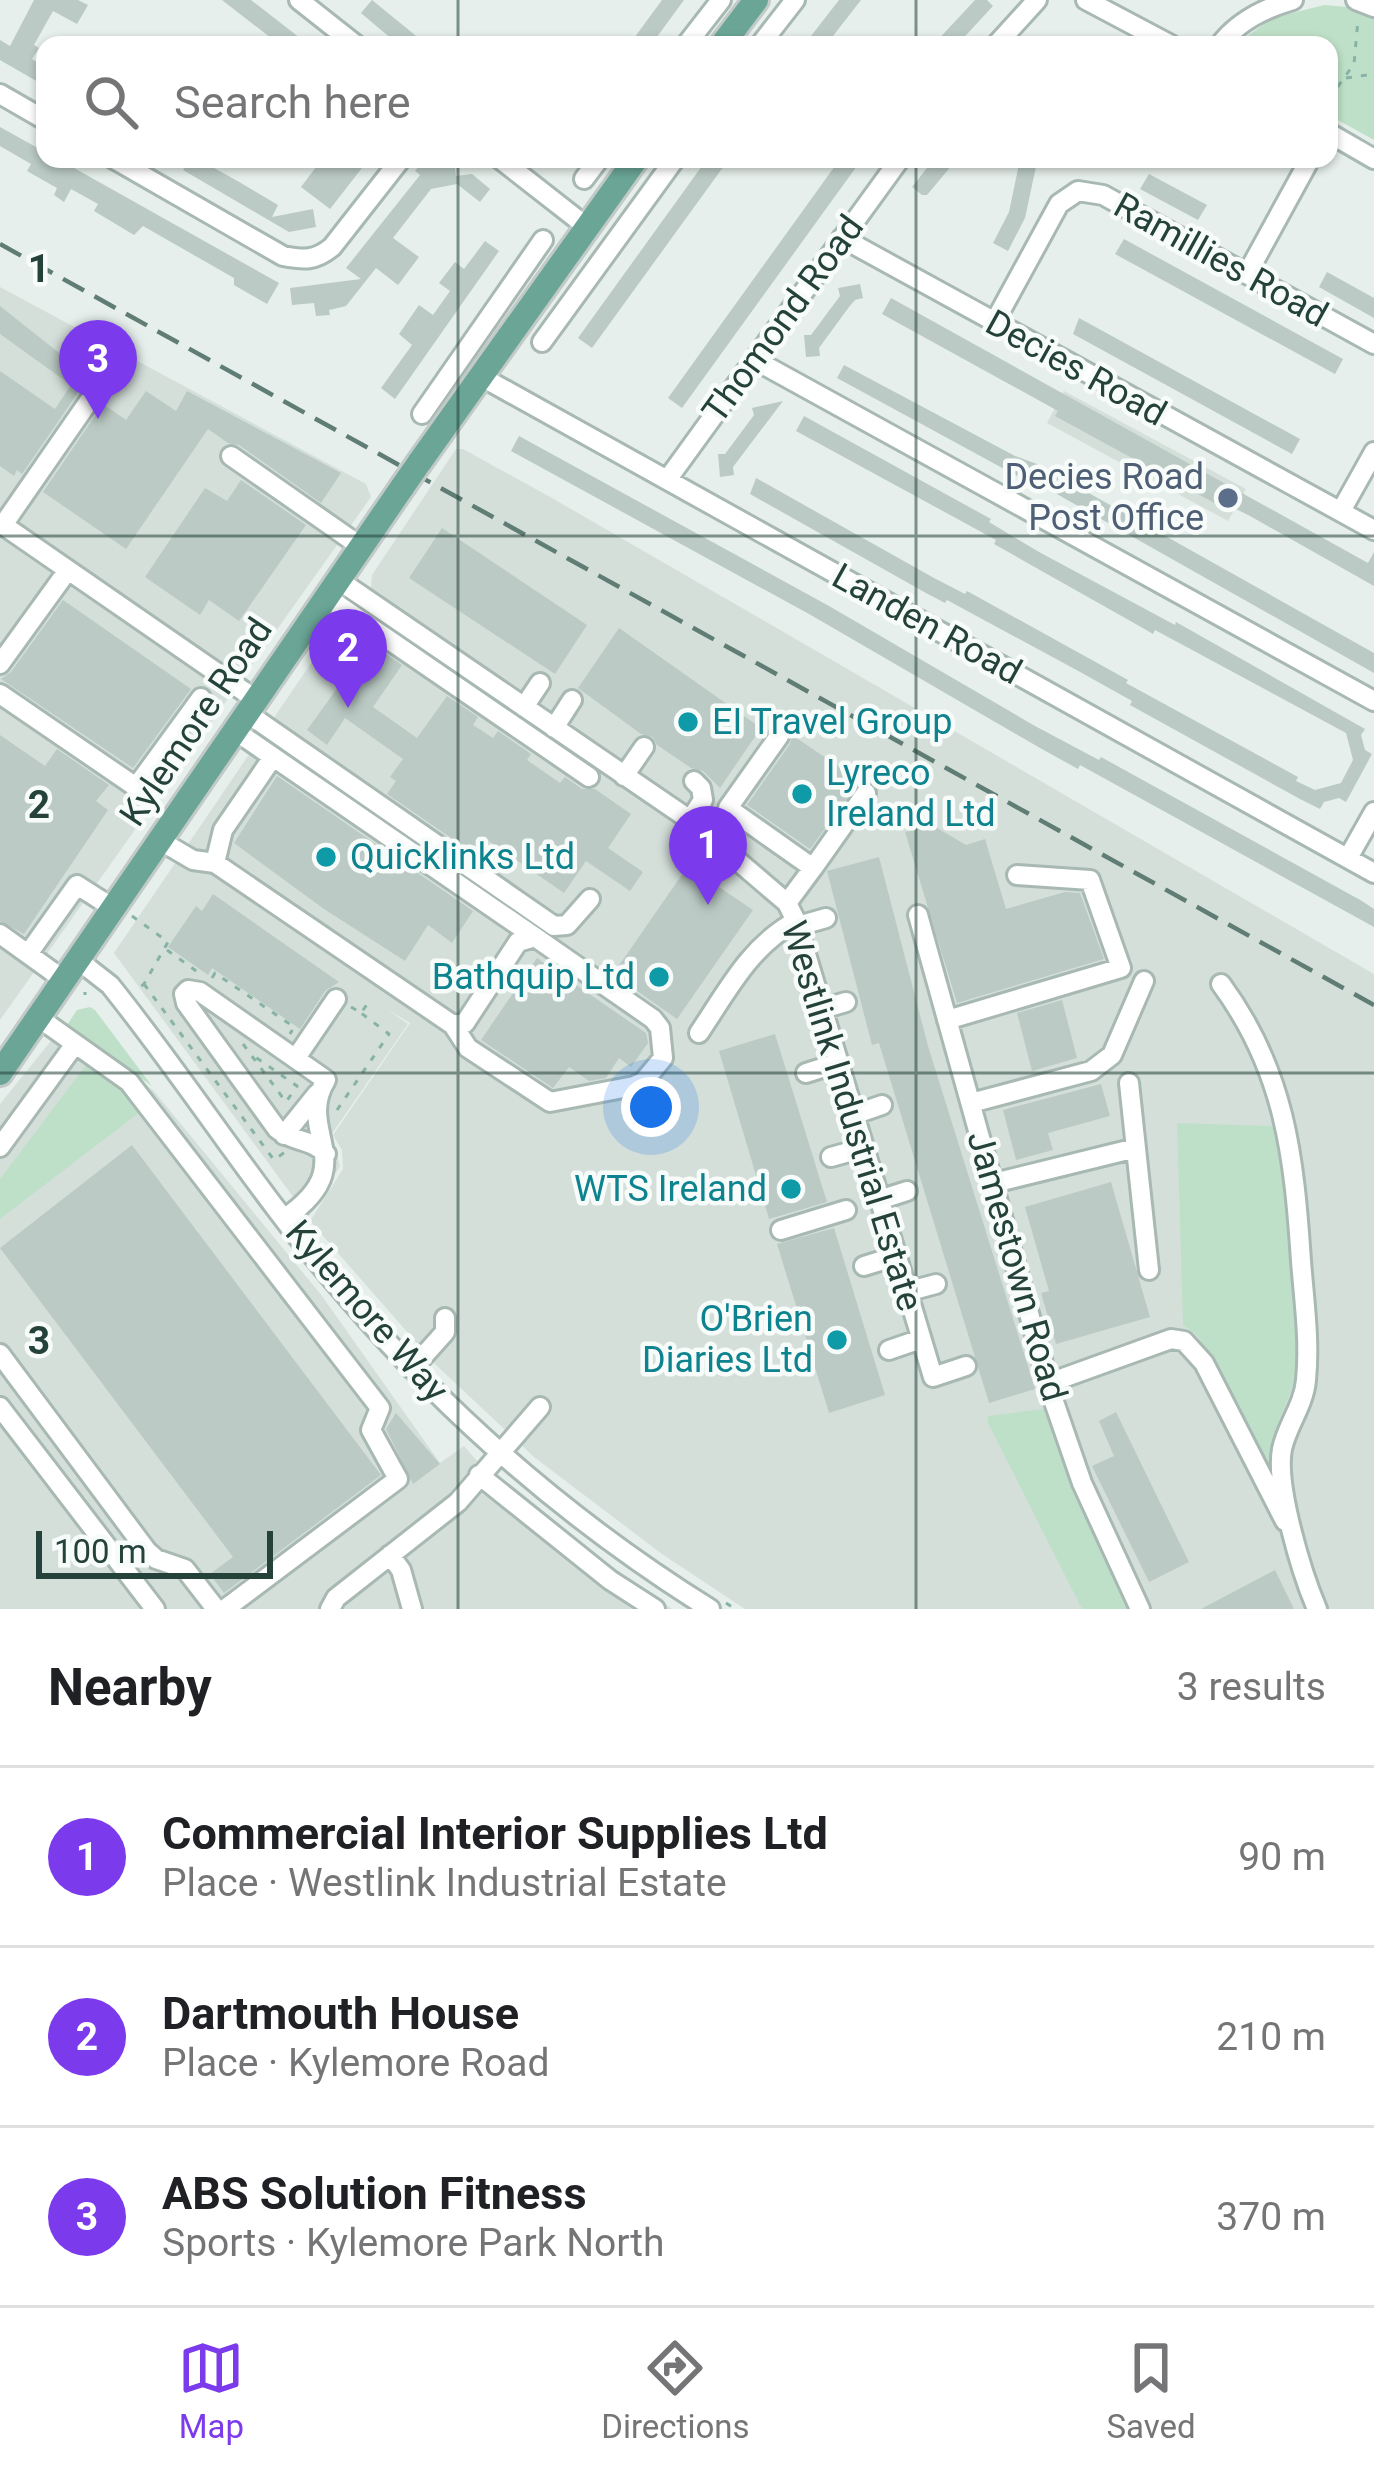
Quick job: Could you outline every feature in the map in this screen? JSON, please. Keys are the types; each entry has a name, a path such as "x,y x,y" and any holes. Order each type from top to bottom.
{"main road":[{"path":"729,36 757,0"},
{"name":"Kylemore Road","path":"4,1058 58,1032 115,906 331,587 630,168"}],"street":[{"path":"299,0 345,36"},
{"path":"693,36 721,0"},
{"path":"767,36 795,0"},
{"path":"1004,36 1037,0"},
{"path":"1086,0 1154,36"},
{"path":"1227,36 1266,7 1293,0"},
{"path":"1356,0 1374,7"},
{"path":"0,94 36,115"},
{"path":"1338,138 1374,159"},
{"path":"130,168 283,256 304,260 332,247 394,168"},
{"path":"512,168 587,227"},
{"path":"584,179 592,168"},
{"path":"542,342 668,168"},
{"name":"Thomond Road","path":"667,480 893,168"},
{"path":"1246,274 1305,168"},
{"name":"Ramillies Road","path":"994,323 1059,204 1078,191 1102,195 1374,344"},
{"name":"Decies Road","path":"842,238 1374,530"},
{"path":"454,414 427,406 543,240"},
{"path":"527,263 551,278"},
{"path":"755,361 1374,701"},
{"path":"107,375 1,524 68,570 245,714 554,926 567,926 590,899"},
{"name":"Landen Road","path":"480,376 1374,873"},
{"path":"1341,511 1374,452"},
{"path":"230,456 360,546"},
{"path":"0,664 68,570"},
{"path":"331,587 589,777"},
{"name":"Westlink Industrial Estate","path":"331,587 404,625 690,820 794,916 933,1377 966,1366"},
{"path":"404,625 417,607"},
{"path":"459,663 472,643"},
{"path":"524,707 540,682"},
{"path":"0,694 136,787 201,698"},
{"path":"554,728 572,700"},
{"path":"160,840 193,860 214,863 453,1025 468,1048 550,1102 634,1086 663,1058 653,1019 273,757 245,714"},
{"path":"778,736 728,808 813,868"},
{"path":"624,776 644,747"},
{"path":"214,863 223,830 273,757"},
{"path":"690,820 703,800 694,781"},
{"path":"699,1033 755,950 794,916 813,868 866,793"},
{"path":"1348,858 1374,812"},
{"path":"947,1020 1121,968 1090,880 1017,875"},
{"path":"28,954 77,885 115,906"},
{"name":"Jamestown Road","path":"918,915 1049,1383 1082,1483 1140,1609"},
{"path":"794,916 826,918"},
{"name":"Kylemore Way","path":"0,934 78,982 116,993 347,1297 412,1369 581,1521 711,1603"},
{"path":"453,1025 465,1023 518,942 535,937"},
{"path":"971,1103 1091,1071 1112,1055 1144,981"},
{"path":"1221,984 1256,1036 1276,1089 1298,1196 1306,1382 1281,1456 1295,1541 1317,1609"},
{"path":"286,1136 312,1093 326,1080 300,1052 200,992 188,990 186,1003 198,1038 286,1136 309,1140 326,1154"},
{"path":"822,1009 846,1002"},
{"path":"300,1052 344,1003"},
{"path":"0,1147 58,1032 129,1082 380,1408 371,1430 398,1479 220,1609 185,1569 147,1551 0,1354"},
{"path":"806,1073 838,1063"},
{"path":"1129,1083 1149,1270"},
{"path":"285,1218 324,1172 326,1154 312,1093"},
{"path":"854,1115 882,1106"},
{"path":"831,1157 863,1148"},
{"path":"994,1183 1136,1148"},
{"path":"879,1200 908,1192"},
{"path":"781,1230 846,1210"},
{"path":"864,1266 896,1256"},
{"path":"906,1292 936,1284"},
{"path":"412,1369 445,1332 445,1318"},
{"path":"1049,1383 1172,1339 1184,1341 1204,1363 1295,1541"},
{"path":"889,1350 921,1340"},
{"path":"0,1407 155,1609"},
{"path":"330,1609 336,1598 458,1502 540,1407"},
{"path":"479,1475 610,1580 655,1609"},
{"path":"391,1555 401,1570 412,1609"}],"path":[{"path":"1338,87 1354,64 1359,32 1356,0"},
{"path":"1344,79 1374,74"},
{"path":"115,906 169,942 144,984 134,991 127,981"},
{"path":"167,950 210,980 215,973 294,1027 289,1035 300,1052"},
{"path":"144,984 198,1038 274,1160 285,1152 286,1136"},
{"path":"362,1013 370,1000"},
{"path":"250,1054 337,1110 389,1034 344,1003"},
{"path":"240,1040 286,1102 312,1093"},
{"path":"711,1603 735,1609"}],"shaded area":[{"path":"0,287 366,484 371,497 0,1020"},
{"path":"1064,391 1246,489 1228,521 1047,423"},
{"path":"456,449 552,498 1374,974 1374,1609 745,1609 662,1554 534,1457 436,1365 310,1221 343,1169 342,1150 333,1135 410,1023 387,1009 408,1024 331,1135 340,1166 308,1217 114,953 352,603 361,603 371,589 372,575"},
{"path":"63,1026 153,1090 322,1296 440,1463 464,1446 477,1461 449,1494 466,1509 496,1475 579,1543 672,1609 0,1609 0,1104"}],"green space":[{"path":"1324,5 1359,8 1374,15 1374,140 1338,120 1338,36 1247,36 1273,18"},
{"path":"90,1007 152,1086 67,1025 77,1010"},
{"path":"86,1065 122,1090 140,1112 0,1219 0,1179"},
{"path":"1177,1123 1272,1126 1281,1131 1301,1366 1278,1423 1275,1483 1198,1336 1183,1325"},
{"path":"1044,1409 1132,1609 1082,1609 988,1423 988,1416"}],"building":[{"path":"34,0 78,0 88,5 77,24 53,11 36,36 32,59 36,81 0,60 0,40 10,46"},
{"path":"222,0 251,0 297,36 268,36"},
{"path":"372,0 416,36 388,36 361,13"},
{"path":"662,0 684,0 658,36 636,36"},
{"path":"839,0 861,0 833,36 811,36"},
{"path":"975,0 987,0 993,6 965,36 941,36"},
{"path":"0,127 36,147 36,168 74,168 279,283 267,304 234,285 234,278 143,226 134,235 94,211 98,204 71,189 64,202 54,195 57,188 27,171 31,164 0,146"},
{"path":"214,168 278,205 272,217 313,209 316,227 289,232 183,170"},
{"path":"315,168 362,168 330,209 301,187"},
{"path":"455,168 456,176 472,174 490,189 480,202 457,184 431,189 393,238 419,257 398,285 376,268 346,306 329,310 330,315 316,316 314,303 292,305 290,288 361,279 346,268 420,175 415,171"},
{"path":"701,168 722,168 592,348 578,338"},
{"path":"834,168 855,168 682,408 668,398"},
{"path":"927,168 950,168 927,195 912,187"},
{"path":"1018,168 1036,168 1025,218 1008,251 993,243 1009,212"},
{"path":"1149,174 1207,205 1198,220 1140,189"},
{"path":"1124,239 1343,359 1335,374 1115,254"},
{"path":"485,241 499,251 395,399 381,388 412,345 399,334 419,305 433,315 450,291 439,283 455,262 464,269"},
{"path":"1327,272 1374,298 1374,318 1319,287"},
{"path":"860,284 863,298 849,307 819,348 820,356 806,357 804,335 811,335 840,296 838,288"},
{"path":"891,298 1368,563 1374,552 1374,586 1055,416 1058,411 882,314"},
{"path":"0,306 73,364 93,371 22,474 17,470 14,476 0,466 0,371 55,409 71,385 0,334"},
{"path":"1079,318 1300,439 1292,454 1073,334"},
{"path":"844,365 1037,464 1374,653 1374,673 1048,489 837,378"},
{"path":"146,391 176,411 187,391 341,473 321,503 208,429 126,549 43,492 103,404 126,420"},
{"path":"783,401 733,467 734,475 720,477 718,454 725,454 754,415 752,408"},
{"path":"804,416 991,519 989,522 1039,552 1176,622 1365,729 1361,735 1365,750 1372,754 1346,802 1339,798 1324,802 1320,809 1300,799 1130,705 1132,701 1082,673 926,593 750,494 756,478 1128,680 1126,683 1298,777 1296,781 1315,790 1341,783 1353,760 1346,733 1155,630 1153,634 994,544 996,540 796,431"},
{"path":"519,436 829,606 1035,726 1101,757 1362,901 1374,909 1374,927 1080,765 1078,769 809,614 511,451"},
{"path":"241,480 306,525 239,621 209,600 200,615 145,577 205,488 227,501"},
{"path":"442,528 587,625 555,674 409,578"},
{"path":"63,600 191,689 133,768 1,679"},
{"path":"619,628 761,728 720,788 703,771 691,768 578,688"},
{"path":"370,643 402,665 373,707 417,738 447,696 478,717 473,725 493,738 498,731 560,783 565,777 582,789 595,789 631,814 608,848 643,872 630,891 586,861 564,893 486,839 476,855 387,794 396,781 390,777 403,759 345,718 327,745 307,730"},
{"path":"0,735 45,766 57,749 109,785 96,801 108,810 24,934 0,921"},
{"name":"Lyreco Ireland Ltd","path":"792,735 860,781 810,849 747,805"},
{"path":"277,776 473,911 452,943 428,925 405,961 234,843"},
{"path":"932,825 966,845 985,839 1006,909 1065,892 1080,893 1104,959 957,1003 905,832"},
{"path":"879,857 928,1046 1035,1389 989,1403 879,1043 872,1045 827,871"},
{"path":"688,866 753,910 677,1019 613,974"},
{"path":"213,894 339,982 325,991 300,1029 212,968 208,975 168,947 196,906 202,911"},
{"path":"537,958 646,1033 648,1043 631,1067 619,1058 606,1078 589,1081 569,1067 553,1088 481,1040"},
{"path":"1062,1000 1077,1058 1032,1071 1017,1013"},
{"path":"775,1034 827,1202 769,1219 719,1051"},
{"path":"1101,1084 1110,1116 1048,1133 1053,1150 1016,1160 1003,1110"},
{"path":"132,1145 381,1475 224,1593 210,1574 233,1557 0,1248"},
{"path":"1111,1182 1150,1317 1056,1344 1041,1293 1049,1291 1025,1207"},
{"path":"834,1228 885,1395 829,1413 777,1244"},
{"path":"1116,1412 1189,1562 1149,1582 1092,1466 1114,1456 1099,1421"},
{"path":"396,1413 440,1464 413,1484 386,1429"},
{"path":"1275,1570 1294,1609 1201,1609"}],"railway":[{"path":"0,244 1374,1005"}],"place":[{"name":"ABS Solution Fitness","path":"98,419"},
{"name":"Decies Road Post Office","path":"1228,498"},
{"name":"Dartmouth House","path":"348,708"},
{"name":"EI Travel Group","path":"688,722"},
{"name":"Lyreco Ireland Ltd","path":"802,794"},
{"name":"Quicklinks Ltd","path":"326,857"},
{"name":"Commercial Interior Supplies Ltd","path":"708,905"},
{"name":"Bathquip Ltd","path":"659,977"},
{"name":"WTS Ireland","path":"791,1189"},
{"name":"O'Brien Diaries Ltd","path":"837,1340"}]}
